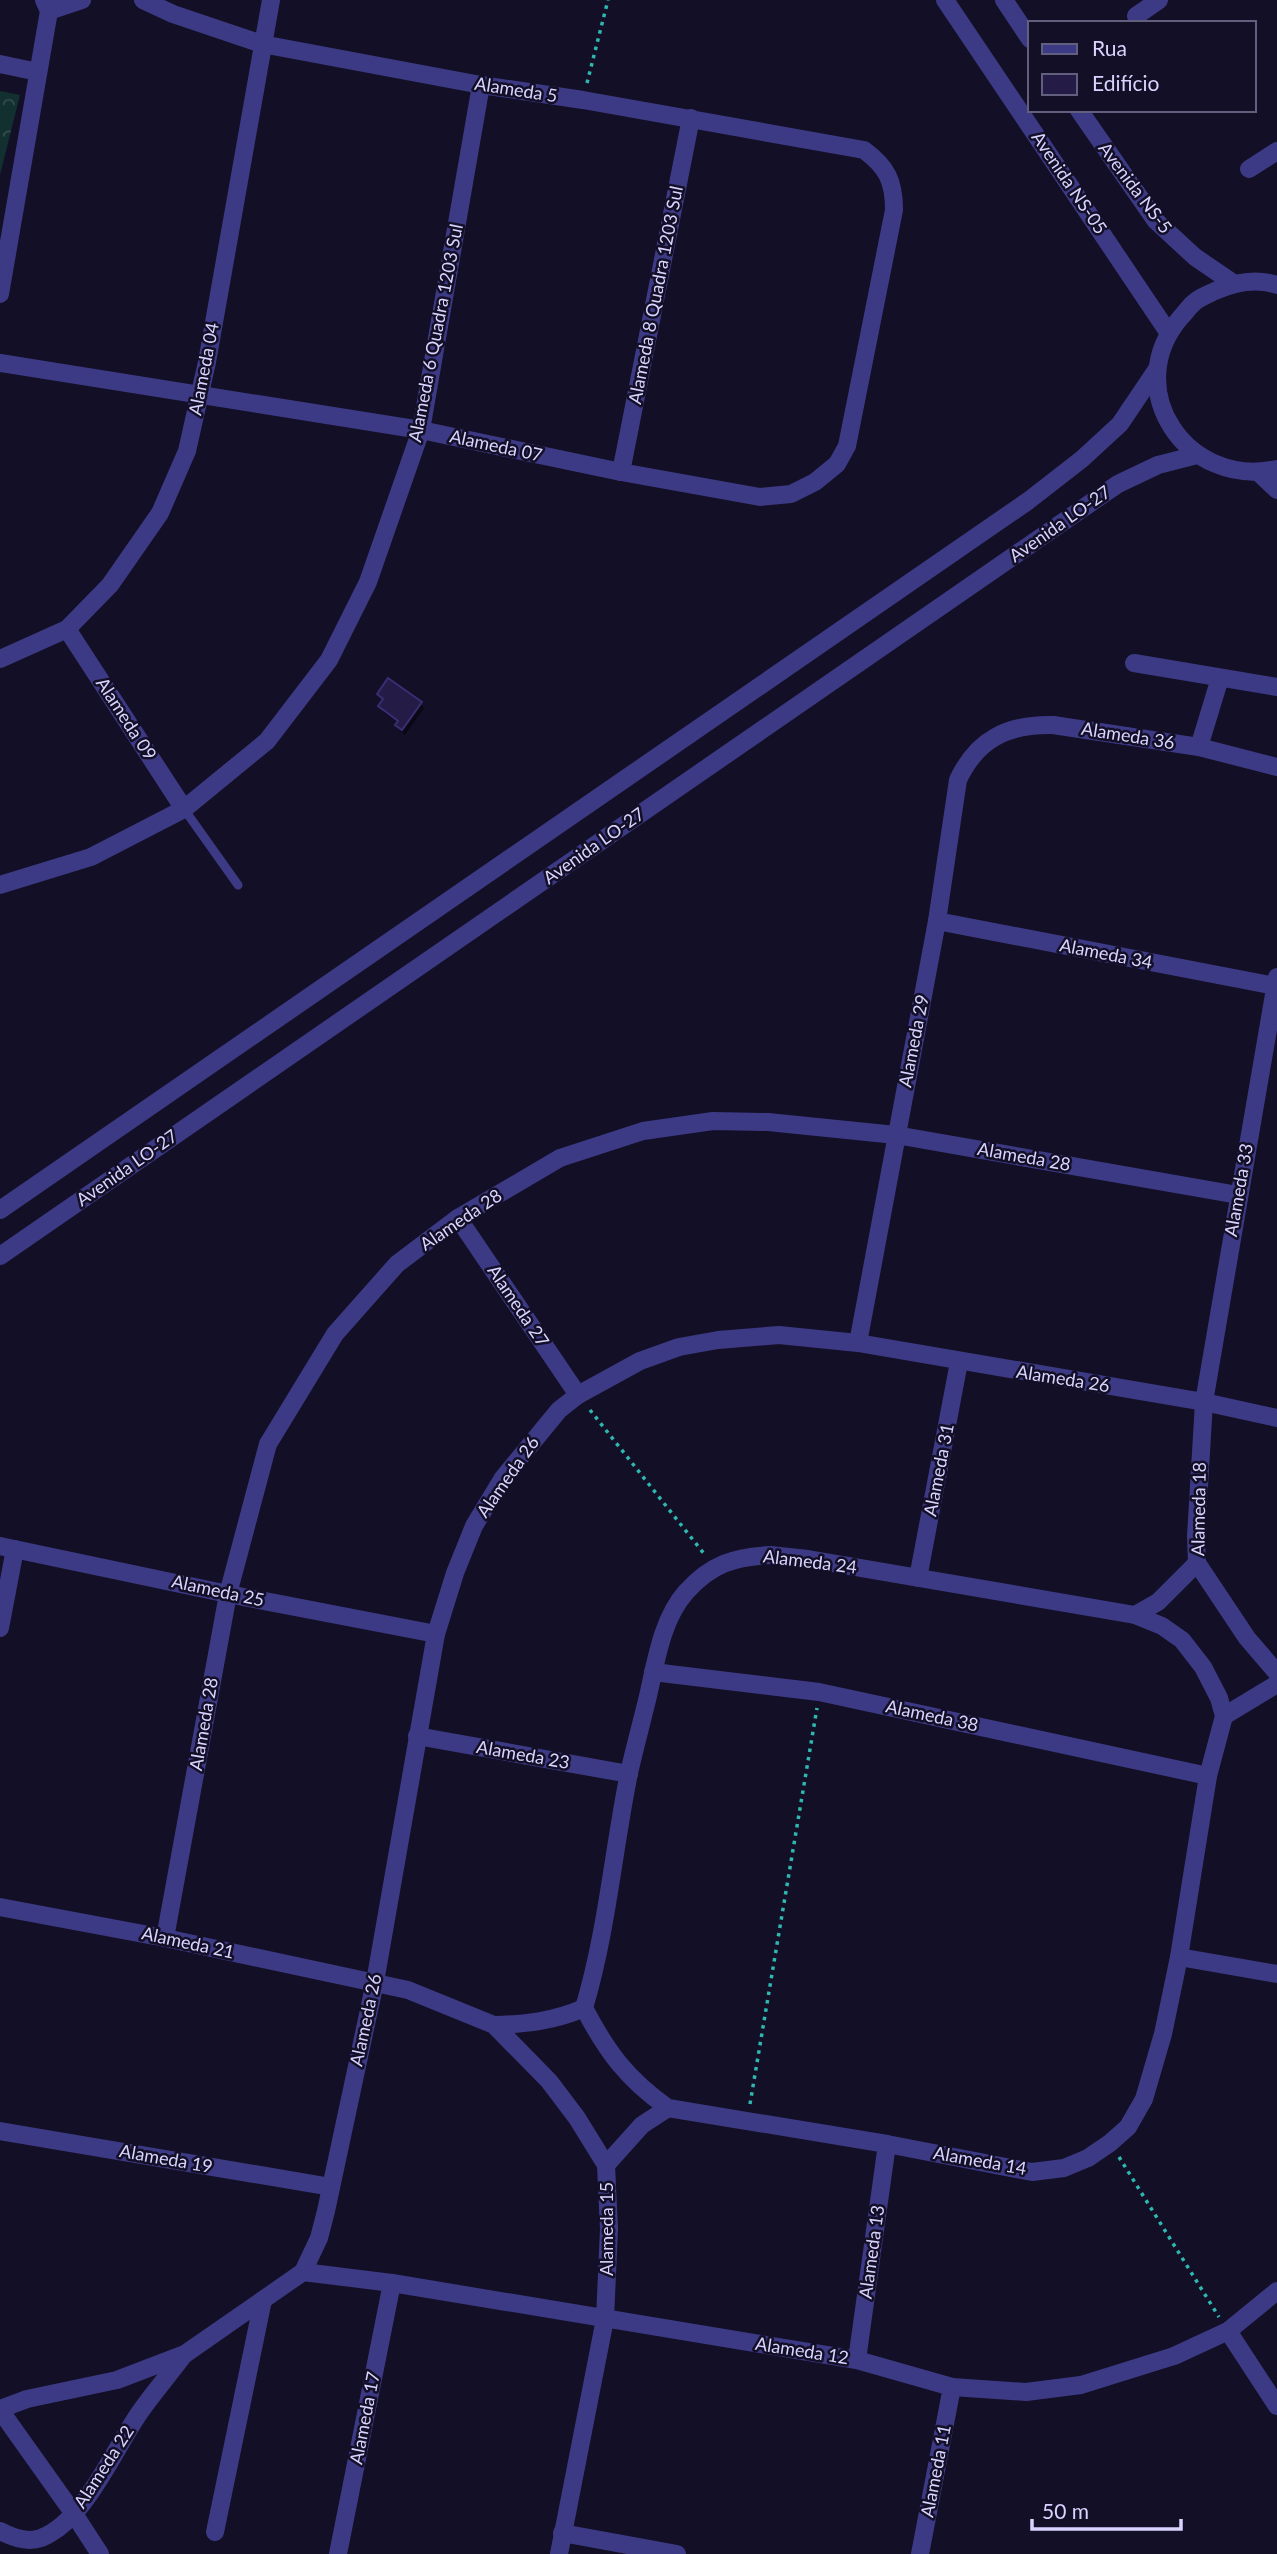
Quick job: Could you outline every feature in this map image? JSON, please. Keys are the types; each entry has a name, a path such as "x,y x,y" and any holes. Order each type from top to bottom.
{"street":[{"path":"0,294 38,72 46,6 82,0"},
{"name":"Alameda 5","path":"143,0 173,14 262,44 481,85 864,149 887,172 894,189 894,210 848,446"},
{"name":"Alameda 04","path":"0,659 67,629 110,585 160,513 187,451 207,362 271,0"},
{"name":"Avenida NS-05","path":"945,0 1168,332"},
{"path":"1004,0 1028,36"},
{"path":"1136,16 1160,0"},
{"path":"0,64 38,72"},
{"name":"Alameda 6 Quadra 1203 Sul","path":"0,885 91,857 184,809 267,741 329,660 368,582 421,430 481,85"},
{"name":"Avenida NS-5","path":"1080,112 1156,221 1195,257 1233,283"},
{"name":"Alameda 8 Quadra 1203 Sul","path":"621,472 691,118"},
{"path":"1250,169 1277,151"},
{"path":"0,1210 1028,501 1082,459 1120,424 1157,369 1168,332 1195,301 1233,283 1266,282 1277,285"},
{"name":"Alameda 07","path":"0,363 421,430 621,472 760,497 791,494 815,482 837,464 848,446"},
{"path":"1157,369 1160,402 1164,412 1174,432 1196,455 1226,470 1268,471 1277,490"},
{"name":"Avenida LO-27","path":"0,1256 1118,484 1158,465 1196,455"},
{"name":"Alameda 09","path":"67,629 184,809"},
{"path":"1134,663 1277,687"},
{"path":"1199,747 1220,678"},
{"name":"Alameda 36","path":"980,745 1028,724 1041,724 1199,747 1277,767"},
{"name":"Alameda 29","path":"858,1343 937,921 958,780 967,760 980,745"},
{"name":"Alameda 34","path":"937,921 1276,982"},
{"name":"Alameda 33","path":"1204,1402 1276,982"},
{"name":"Alameda 28","path":"164,1938 228,1594 268,1444 335,1335 397,1264 458,1218 560,1158 643,1132 713,1121 768,1122 896,1135 1238,1195"},
{"name":"Alameda 27","path":"458,1218 578,1395"},
{"name":"Alameda 26","path":"303,2272 318,2238 331,2187 375,1982 416,1735 436,1634 455,1573 474,1526 503,1478 559,1410 578,1395 640,1361 692,1344 779,1335 858,1343 1204,1402 1277,1418"},
{"name":"Alameda 31","path":"918,1578 959,1362"},
{"name":"Alameda 18","path":"1204,1402 1198,1482 1197,1563 1247,1638 1277,1674"},
{"path":"0,1628 8,1547"},
{"name":"Alameda 25","path":"8,1547 228,1594 436,1634"},
{"name":"Alameda 24","path":"584,2008 601,1942 629,1774 661,1640 685,1593 714,1566 745,1556 771,1555 808,1559 1135,1615 1163,1626 1182,1640 1203,1667 1219,1698 1224,1716"},
{"path":"1135,1615 1158,1602 1197,1563"},
{"name":"Alameda 38","path":"653,1672 819,1692 1208,1776"},
{"path":"1224,1716 1277,1685"},
{"name":"Alameda 14","path":"584,2008 601,2040 622,2070 645,2092 668,2108 887,2144 1032,2172 1064,2168 1088,2158 1128,2126 1143,2099 1163,2034 1179,1957 1208,1776 1224,1716"},
{"name":"Alameda 23","path":"416,1735 629,1774"},
{"name":"Alameda 21","path":"0,1907 375,1982"},
{"path":"1179,1957 1277,1974"},
{"name":"Alameda 15","path":"375,1982 408,1990 494,2025 550,2081 606,2165 609,2229 605,2319 559,2554"},
{"path":"494,2025 531,2024 560,2019 584,2008"},
{"path":"606,2165 642,2125 668,2108"},
{"name":"Alameda 19","path":"0,2131 331,2187"},
{"name":"Alameda 13","path":"857,2360 887,2144"},
{"name":"Alameda 12","path":"303,2272 392,2283 857,2360 953,2387 1026,2392 1081,2385 1174,2356 1228,2331 1277,2291"},
{"name":"Alameda 22","path":"0,2409 27,2399 117,2380 185,2354 303,2272"},
{"name":"Alameda 17","path":"338,2554 392,2283"},
{"path":"215,2532 263,2300"},
{"path":"1228,2331 1277,2406"},
{"name":"Alameda 22","path":"0,2531 15,2538 41,2538 74,2514 139,2413 185,2354"},
{"name":"Alameda 11","path":"920,2554 953,2387"},
{"path":"0,2409 100,2554"},
{"path":"562,2533 677,2554"}],"lane":[{"path":"184,809 238,885"}],"path":[{"path":"583,100 608,0"},
{"path":"578,1395 714,1566"},
{"path":"747,2120 819,1692"},
{"path":"1110,2143 1228,2331"}],"green space":[{"path":"0,91 20,95 0,175"}],"building":[{"path":"388,678 422,702 402,730 395,725 398,721 378,706 383,699 377,694"}]}
